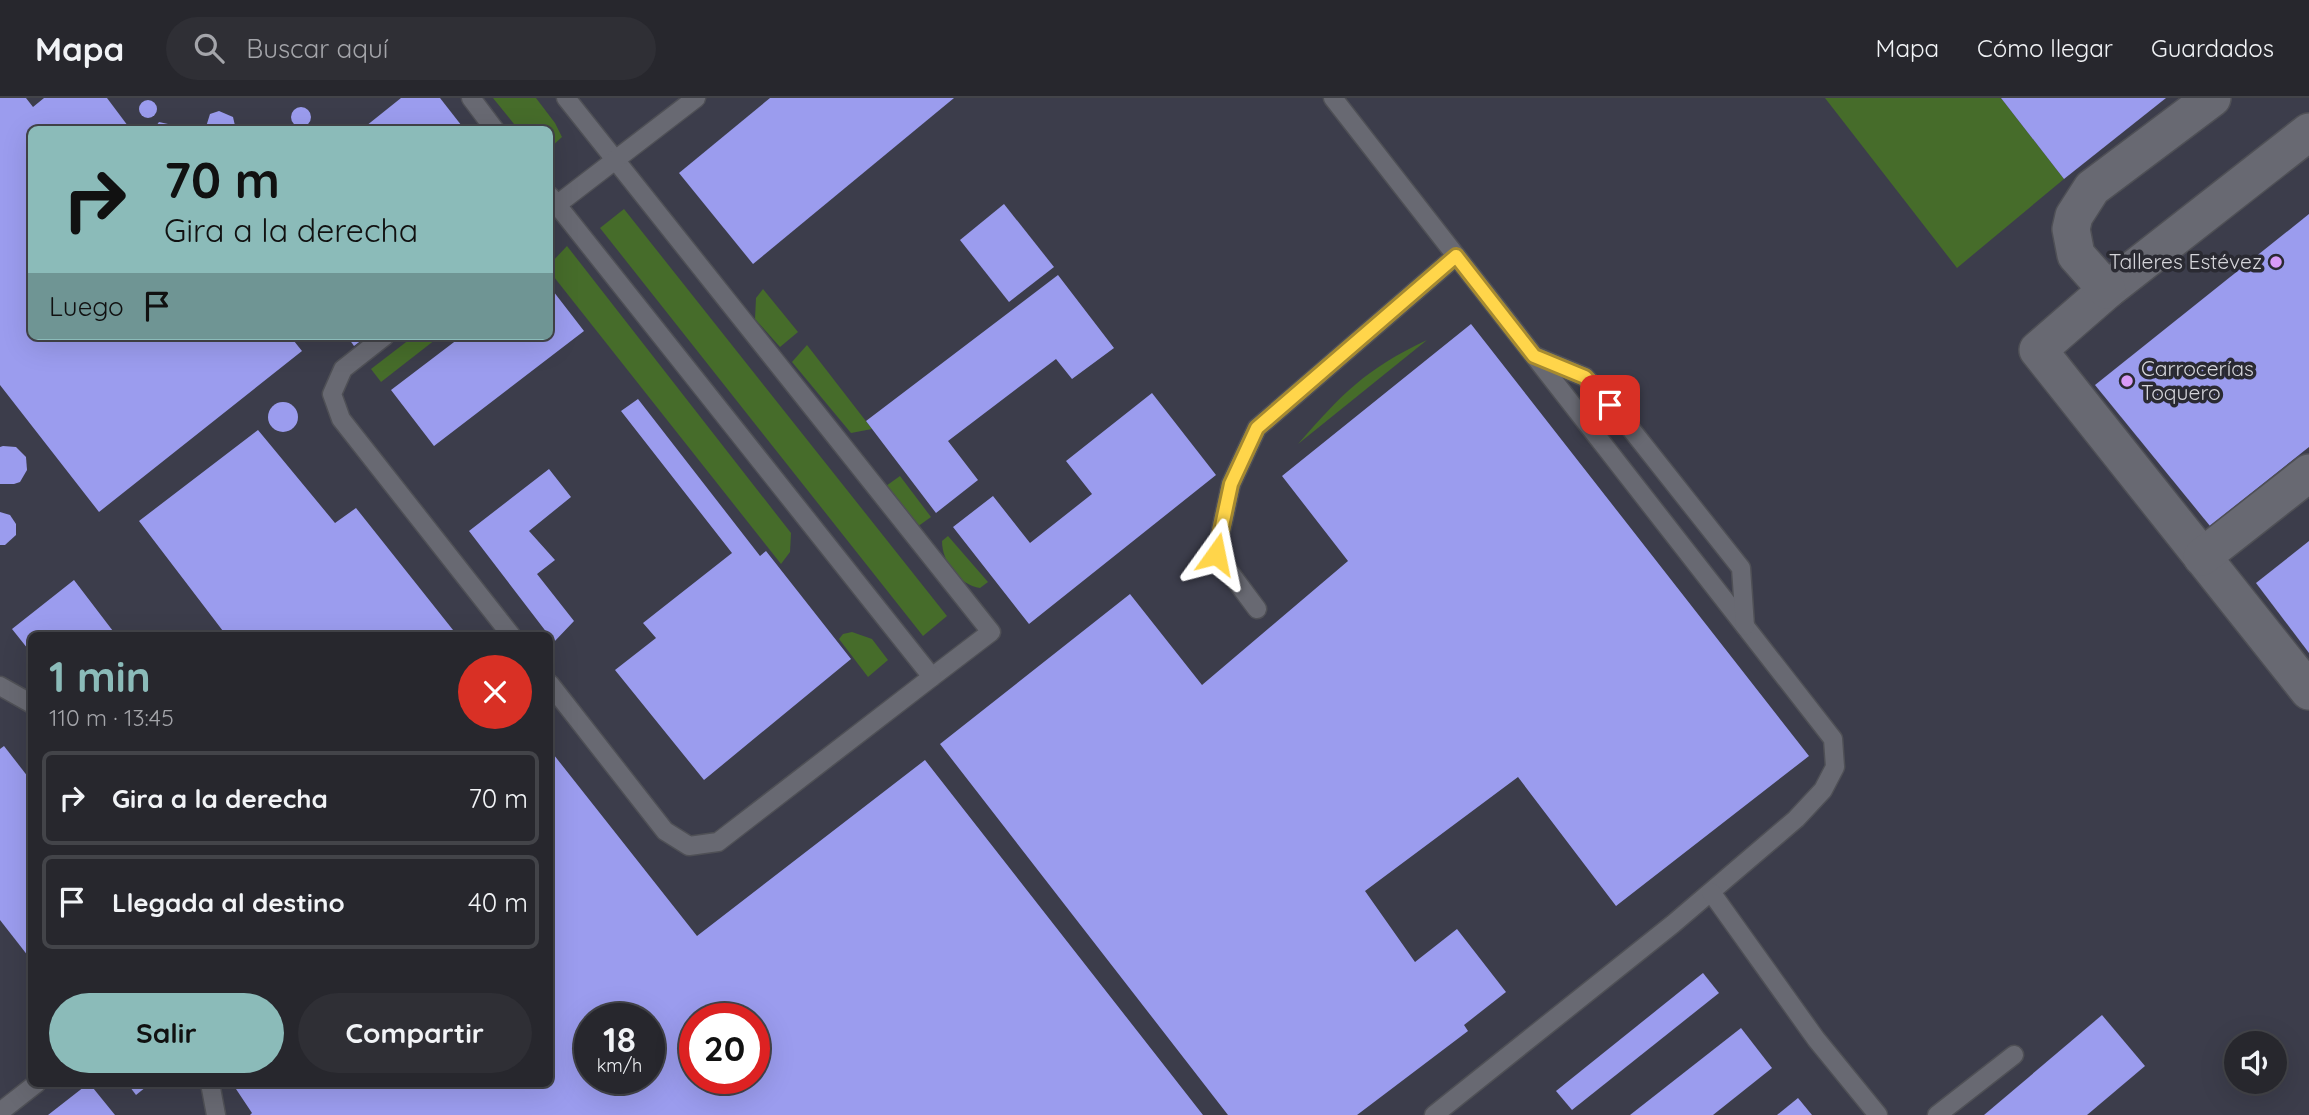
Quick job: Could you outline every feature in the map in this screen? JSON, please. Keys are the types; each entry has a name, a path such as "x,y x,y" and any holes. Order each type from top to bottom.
{"street":[{"path":"2107,290 2076,255 2071,229 2074,216 2092,188 2212,98"},
{"path":"2309,132 2107,290 2038,350 2309,691"},
{"path":"2202,557 2309,473"}],"lane":[{"path":"471,98 492,126"},
{"path":"553,688 665,831 690,846 718,842 991,632 566,98"},
{"path":"553,202 617,161 696,98"},
{"path":"1333,98 1833,740 1835,767 1823,790 1796,819 1711,892 1434,1115"},
{"path":"553,204 932,677"},
{"path":"1257,609 1216,554 1231,484 1257,428 1456,256"},
{"path":"380,340 343,369 332,394 341,419 509,632"},
{"path":"1534,356 1585,377 1741,568 1745,626"},
{"path":"0,686 28,702"},
{"path":"1711,892 1816,1039 1878,1115"},
{"path":"1937,1115 2014,1055"},
{"path":"0,1112 32,1087"},
{"path":"211,1087 216,1115"}],"shaded area":[{"path":"0,98 2309,98 2309,1115 0,1115"}],"green space":[{"path":"493,98 536,98 562,137 553,145 553,126 516,126"},
{"path":"1825,98 2001,98 2064,179 1957,268"},
{"path":"624,209 947,616 923,636 600,228"},
{"path":"567,246 791,533 790,552 781,564 553,276 553,261"},
{"path":"763,289 798,332 780,347 755,319 756,298"},
{"path":"409,340 435,340 381,382 371,369"},
{"path":"1427,340 1298,444 1356,384 1387,362"},
{"path":"807,345 872,429 851,433 792,362"},
{"path":"900,476 931,517 917,527 886,486"},
{"path":"948,536 988,582 980,588 965,582 948,564 942,541"},
{"path":"852,632 872,639 888,660 868,677 839,639 843,634"}],"building":[{"path":"0,98 26,98 33,107 44,98 107,98 128,126 28,126 28,340 293,340 302,351 99,512 0,385"},
{"path":"401,98 440,98 462,126 366,126"},
{"path":"770,98 954,98 753,264 679,173"},
{"path":"2001,98 2166,98 2064,179"},
{"path":"144,100 152,100 157,109 155,116 144,118 139,113 139,105"},
{"path":"297,108 305,108 310,113 310,121 305,126 297,126 292,121 292,113"},
{"path":"219,111 233,117 235,126 206,126 210,114"},
{"path":"159,122 169,126 156,126"},
{"path":"1004,204 1054,267 1009,302 960,240"},
{"path":"2309,214 2309,447 2210,526 2095,385"},
{"path":"1058,275 1114,348 1072,379 1056,359 948,441 978,480 936,513 866,421"},
{"path":"553,291 584,331 434,446 391,390 457,340 553,340"},
{"path":"1471,324 1809,756 1616,906 1518,777 1365,891 1415,962 1457,929 1506,992 1464,1025 1468,1031 1357,1115 1228,1115 940,744 1130,594 1202,685 1348,561 1282,476"},
{"path":"350,340 362,340 354,346"},
{"path":"1152,393 1216,475 1029,624 953,527 993,496 1030,543 1092,494 1066,461"},
{"path":"638,399 760,556 766,551 851,659 704,780 615,670 656,638 643,623 732,553 621,411"},
{"path":"283,402 294,406 298,417 294,428 283,432 272,428 268,417 272,406"},
{"path":"258,430 335,523 356,508 455,632 224,632 139,521"},
{"path":"0,447 16,447 26,457 27,470 20,482 0,484"},
{"path":"549,469 571,497 529,531 555,560 537,574 574,621 554,642 553,632 546,632 469,531"},
{"path":"0,512 10,515 16,524 16,535 5,545 0,545"},
{"path":"2309,541 2309,653 2256,583"},
{"path":"74,580 114,632 28,632 28,649 12,629"},
{"path":"4,746 28,777 28,956 0,920 0,749"},
{"path":"553,754 697,936 925,760 1203,1115 250,1115 252,1113 235,1087 553,1087"},
{"path":"1703,973 1719,993 1572,1110 1556,1091"},
{"path":"2102,1015 2145,1066 2087,1115 1984,1115"},
{"path":"1741,1028 1772,1068 1713,1115 1630,1115"},
{"path":"84,1087 92,1087 115,1115 48,1115"},
{"path":"130,1087 146,1087 136,1095"},
{"path":"1798,1098 1812,1115 1777,1115"}],"place":[{"name":"Talleres Estévez","path":"2276,262"},
{"name":"Carrocerías Toquero","path":"2127,381"}],"route":[{"path":"1216,554 1231,484 1257,428 1456,256 1534,356 1585,377 1610,405"}]}
